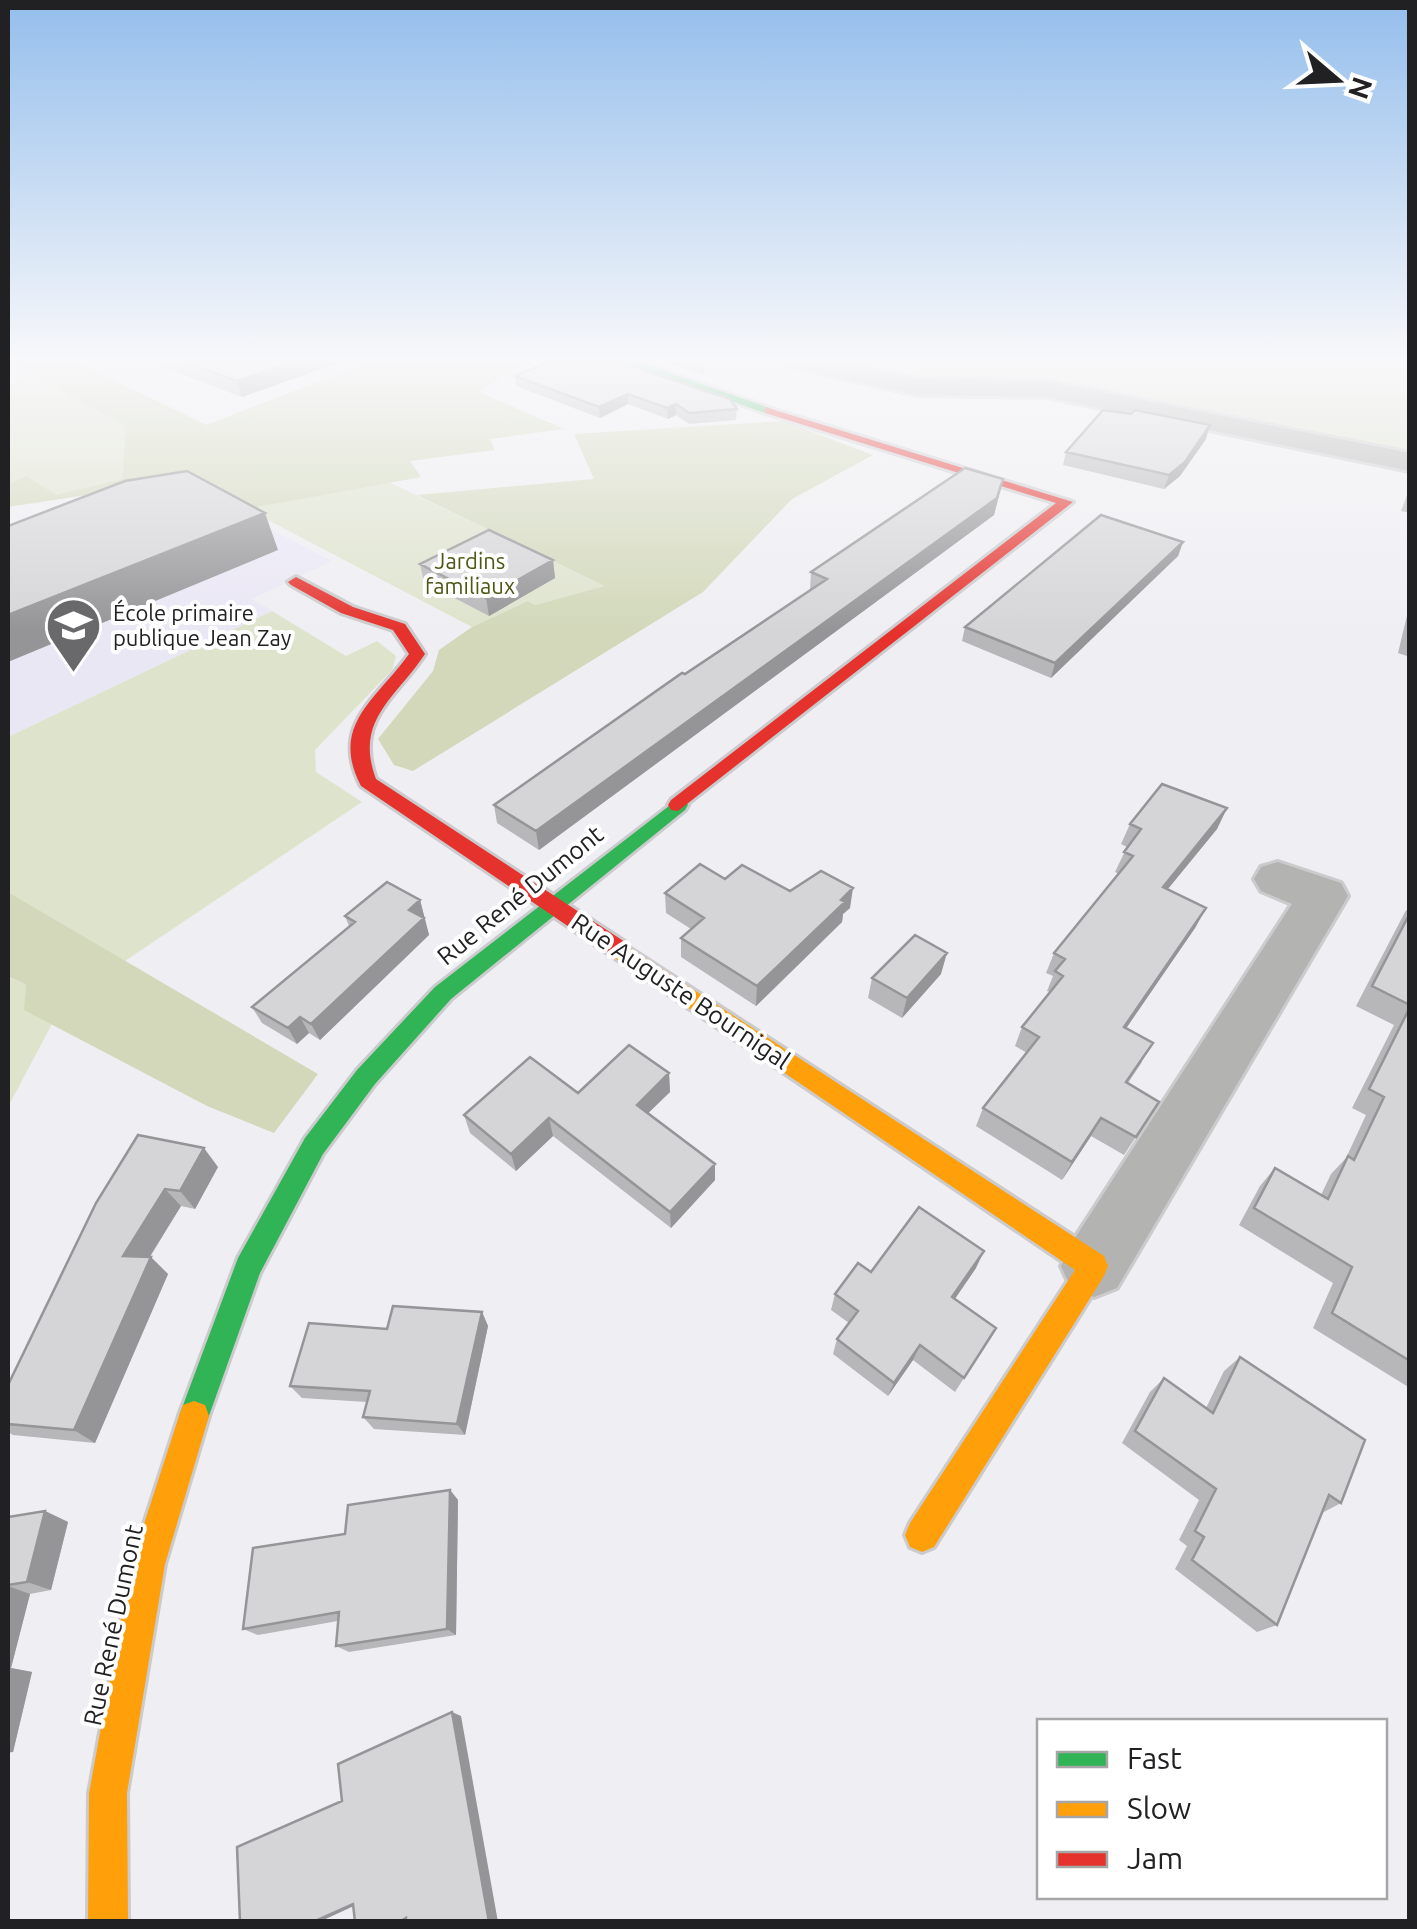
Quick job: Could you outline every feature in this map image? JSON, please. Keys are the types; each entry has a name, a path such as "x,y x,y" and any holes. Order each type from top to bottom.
{"street":[{"name":"Rue René Dumont","path":"108,1922 108,1793 148,1564 199,1400 248,1268 314,1146 366,1077 443,993 552,902 1066,502 899,451"},
{"path":"1355,451 1410,462"},
{"name":"Rue Auguste Bournigal","path":"296,582 353,613 396,624 408,633 416,654 409,672 364,716 353,744 368,782 1094,1266"},
{"path":"922,1534 1094,1266 1323,896 1278,879"}],"shaded area":[{"name":"École primaire publique Jean Zay","path":"216,501 332,561 252,599 272,611 8,737 8,568"}],"green space":[{"path":"8,451 125,451 124,479 56,496 27,476 8,484"},
{"path":"124,451 487,451 410,461 421,477 247,509 87,495 8,507 8,484 27,476 56,495 123,479"},
{"path":"582,451 863,451 873,455 792,499 703,592 413,771 394,765 378,739 433,671 439,650 472,627 528,601 535,605 605,586 417,495 594,479"},
{"path":"1366,451 1409,451 1409,458"},
{"name":"Jardins familiaux","path":"389,482 606,586 535,605 528,601 472,627 247,509"},
{"path":"272,611 346,656 377,641 396,656 392,670 315,750 316,772 362,802 125,961 8,892 8,737"},
{"path":"8,892 318,1074 274,1133 207,1106 24,1010 26,984 8,976"},
{"path":"8,976 26,983 25,1010 52,1024 8,1107"}],"building":[{"path":"1067,451 1192,451 1169,475"},
{"path":"965,468 1003,479 997,498 536,831 494,805 682,673 827,579 811,572"},
{"path":"187,471 265,513 8,615 8,526 125,481"},
{"path":"1101,515 1183,542 1055,663 965,627"},
{"path":"489,530 553,560 486,598 420,564"},
{"path":"1162,784 1227,808 1163,887 1206,908 1124,1027 1153,1043 1126,1082 1159,1102 1136,1137 1101,1118 1072,1162 983,1108 1039,1037 1022,1027 1063,976 1055,971 1065,959 1054,953 1133,856 1124,852 1141,829 1130,824"},
{"path":"700,864 725,879 742,865 790,891 821,871 853,888 841,900 845,902 757,986 681,938 704,918 665,893"},
{"path":"387,882 420,900 409,910 424,918 311,1024 300,1017 288,1028 252,1007 355,922 345,916"},
{"path":"1410,913 1410,1005 1372,986"},
{"path":"915,935 947,953 907,998 872,978"},
{"path":"1410,1007 1410,1361 1332,1313 1352,1267 1254,1208 1275,1168 1328,1199 1348,1156 1354,1160 1384,1097 1369,1089"},
{"path":"629,1045 669,1073 637,1105 715,1164 670,1212 549,1118 511,1154 464,1115 530,1057 578,1093"},
{"path":"138,1135 204,1148 180,1191 165,1189 123,1256 151,1257 74,1430 8,1424 8,1385 96,1203"},
{"path":"919,1207 984,1251 952,1297 996,1328 964,1378 920,1345 894,1383 837,1339 858,1311 835,1294 858,1263 871,1272"},
{"path":"393,1306 482,1312 457,1424 363,1417 370,1391 290,1386 309,1323 387,1329"},
{"path":"1240,1357 1365,1440 1341,1503 1329,1495 1277,1625 1192,1560 1204,1537 1195,1531 1216,1489 1135,1431 1164,1378 1213,1413"},
{"path":"450,1490 447,1629 336,1646 339,1612 243,1629 253,1548 345,1534 348,1505"},
{"path":"45,1511 27,1582 8,1585 8,1517"},
{"path":"452,1712 489,1922 406,1922 406,1918 399,1922 355,1922 353,1904 313,1922 240,1922 237,1847 342,1801 338,1764"}],"traffic: fast":[{"path":"194,1416 248,1268 314,1146 366,1077 443,993 678,805"}],"traffic: slow":[{"path":"617,948 1094,1266 922,1535"},
{"path":"108,1922 108,1793 148,1564 194,1416"}],"traffic: jam":[{"path":"678,805 1066,502 901,451"},
{"path":"296,582 347,610 399,627 417,654 362,727 358,742 368,782 617,948"}],"place":[{"name":"École primaire publique Jean Zay","path":"74,674"}]}
